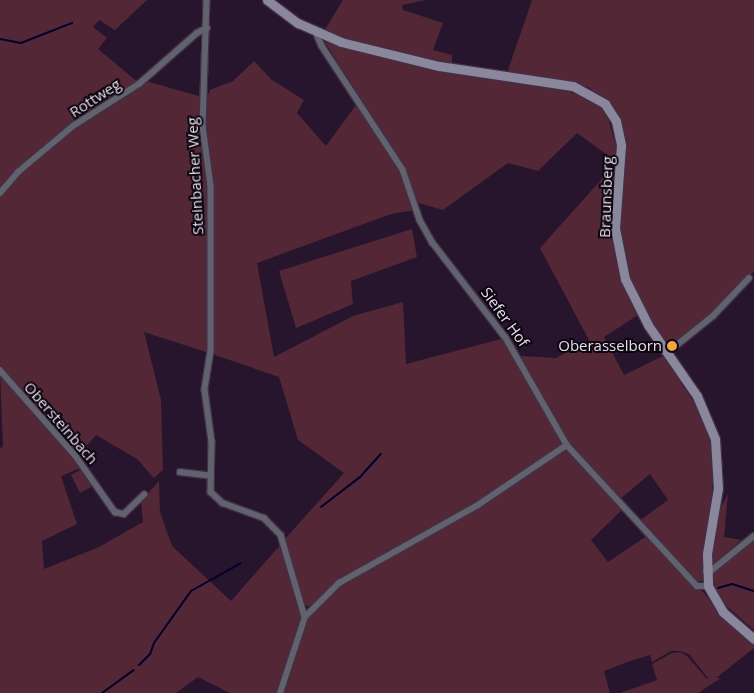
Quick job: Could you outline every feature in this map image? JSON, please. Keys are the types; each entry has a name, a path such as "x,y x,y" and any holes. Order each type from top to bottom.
{"main road":[{"name":"Braunsberg","path":"267,0 298,23 316,32 369,50 439,66 573,86 605,104 616,121 622,146 615,228 620,263 638,308 697,396 715,439 718,488 706,570 708,586 723,612 754,639"}],"street":[{"name":"Steinbacher Weg","path":"208,0 203,126 211,186 211,351 205,390 212,442 211,476"},
{"name":"Rottweg","path":"0,193 18,172 73,126 139,84 197,32 207,28"},
{"name":"Siefer Hof","path":"316,32 322,46 403,170 420,220 433,243 506,338 567,445 697,586 708,586"},
{"path":"667,353 713,316 749,278"},
{"name":"Obersteinbach","path":"0,370 43,423 75,455 115,512 124,514 144,495"},
{"path":"280,693 304,617 339,583 478,505 567,445"},
{"path":"180,472 211,476 211,492 217,500 264,518 281,535 288,553 304,617"},
{"path":"706,570 711,571 754,536"}],"shaded area":[{"path":"0,0 147,0 115,30 99,20 93,27 107,38 98,49 139,83 146,81 202,97 201,126 210,186 209,353 144,332 161,400 163,470 154,478 137,459 96,435 79,455 0,369"},
{"path":"343,0 426,0 402,5 403,10 443,23 433,50 452,55 452,66 323,33"},
{"path":"532,0 754,0 754,271 713,315 669,349 643,307 626,268 620,226 627,147 615,108 590,88 566,80 507,73"},
{"path":"323,39 438,69 551,87 587,97 606,112 617,149 617,162 577,133 538,171 508,163 443,210 415,202 404,169"},
{"path":"254,61 272,80 304,100 297,113 326,146 359,101 402,170 415,210 391,214 257,263 274,357 353,316 403,302 406,364 505,338 564,444 476,504 338,583 311,607 305,605 285,539 344,473 298,440 279,377 212,354 212,185 205,143 205,104 210,90 233,81"},
{"path":"617,162 612,227 614,246 624,287 638,315 604,337 624,375 663,356 699,410 710,440 713,467 712,505 703,555 703,581 698,581 639,521 668,500 650,474 619,500 568,444 520,356 556,358 589,340 540,248"},
{"path":"412,229 417,257 351,281 353,304 296,328 279,271"},
{"path":"0,372 83,467 61,476 77,524 42,541 44,569 99,547 143,522 141,501 159,481 160,512 172,546 231,601 282,543 303,616 278,693 230,693 198,677 176,693 0,693 0,449 3,446"},
{"path":"567,446 624,508 591,540 608,562 648,535 704,593 728,623 754,643 754,648 715,679 707,677 689,654 680,651 671,651 652,662 650,655 630,661 604,671 610,693 281,693 306,617 340,584 479,506"},
{"path":"82,469 93,486 80,493 71,475"},
{"path":"728,494 724,537 741,540 715,563 711,562 720,509"},
{"path":"754,539 754,630 720,600 712,577 727,559"},
{"path":"680,652 687,656 706,678 721,678 698,693 620,693 657,680 652,664 672,653"}],"waterway":[{"path":"0,39 21,43 72,23"},
{"path":"321,507 360,477 381,454"},
{"path":"139,665 150,654 154,643 191,591 241,563"},
{"path":"718,588 732,584 754,591"},
{"path":"102,693 134,670"}],"place":[{"name":"Oberasselborn","path":"672,346"}]}
